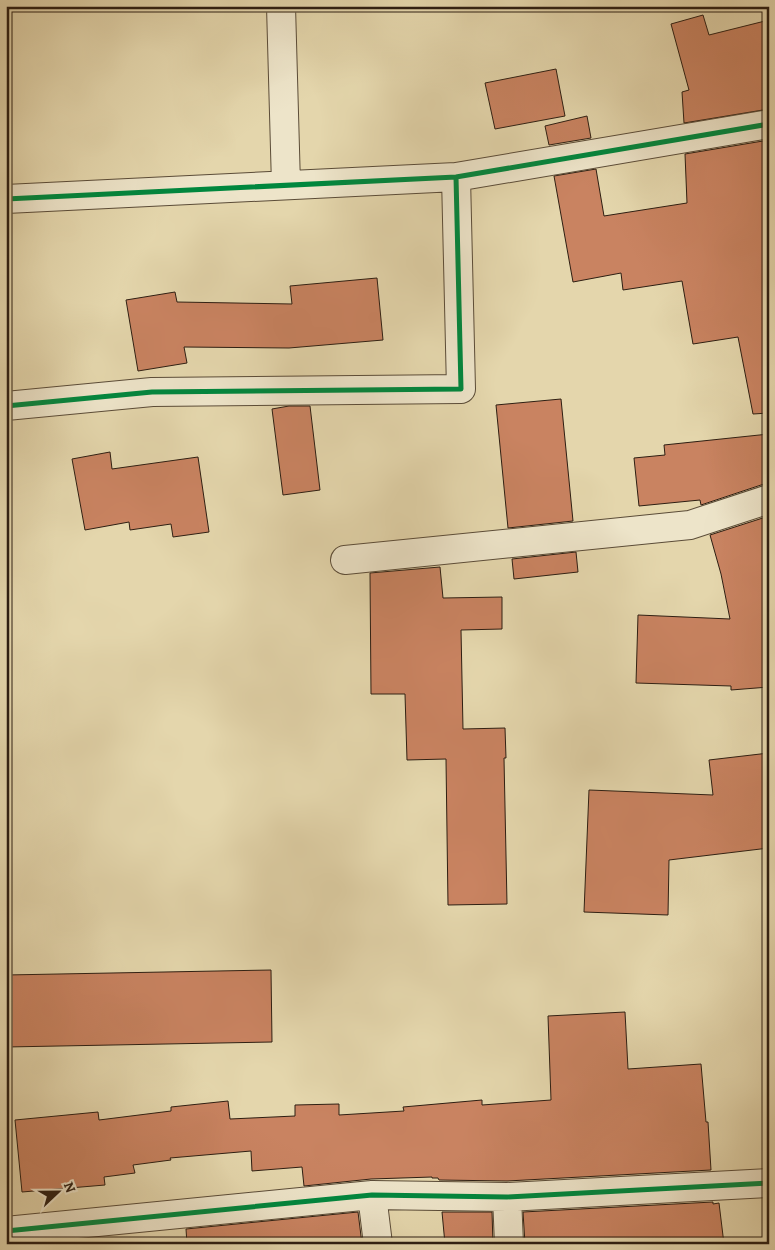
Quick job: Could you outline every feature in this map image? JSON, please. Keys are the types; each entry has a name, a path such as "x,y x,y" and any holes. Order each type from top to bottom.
{"street":[{"path":"280,6 286,185"},
{"path":"6,199 456,177 769,124"},
{"path":"6,406 152,392 460,389 456,177"},
{"path":"345,560 690,525 769,499"},
{"path":"6,1231 372,1195 507,1197 769,1183"},
{"path":"372,1195 378,1244"},
{"path":"507,1197 509,1244"}],"building":[{"path":"703,15 709,35 769,20 769,109 684,123 682,92 689,90 671,24"},
{"path":"556,69 565,116 495,129 485,83"},
{"path":"587,116 591,138 549,145 545,126"},
{"path":"769,140 769,413 753,414 738,337 693,344 682,281 623,290 621,273 573,282 554,176 596,169 604,216 687,203 685,154"},
{"path":"377,278 383,340 289,348 184,347 187,363 138,371 126,300 175,292 177,302 292,304 290,286"},
{"path":"561,399 573,521 508,528 496,405"},
{"path":"289,406 310,406 320,490 283,495 272,409"},
{"path":"769,434 769,484 701,505 700,500 639,506 634,458 665,455 664,445"},
{"path":"110,452 112,469 198,457 209,532 173,537 171,524 130,530 129,522 85,530 72,459"},
{"path":"769,516 769,687 731,690 731,686 636,683 638,615 730,619 721,574 710,535"},
{"path":"576,552 578,572 514,579 512,559"},
{"path":"440,567 443,598 502,597 502,629 461,630 463,729 505,728 507,904 448,905 446,759 407,760 405,694 371,694 370,573"},
{"path":"769,753 769,848 669,860 668,915 584,912 589,790 713,795 709,760"},
{"path":"271,970 272,1042 6,1047 6,975"},
{"path":"625,1012 628,1069 701,1064 706,1122 708,1122 711,1170 507,1181 439,1180 432,1177 371,1179 304,1186 302,1167 252,1171 251,1151 170,1158 171,1160 133,1165 135,1173 104,1177 105,1185 22,1192 15,1120 98,1112 99,1120 171,1111 171,1107 228,1101 230,1119 295,1116 295,1105 339,1104 339,1115 404,1111 403,1107 482,1100 482,1105 551,1100 548,1016"},
{"path":"713,1202 713,1204 719,1203 724,1244 525,1244 523,1212"},
{"path":"358,1212 362,1244 187,1244 186,1229"},
{"path":"442,1212 492,1212 493,1244 445,1244"}],"cycle path":[{"path":"6,199 456,177 769,124"},
{"path":"6,406 152,392 461,389 456,177"},
{"path":"6,1231 372,1195 507,1197 769,1183"}]}
